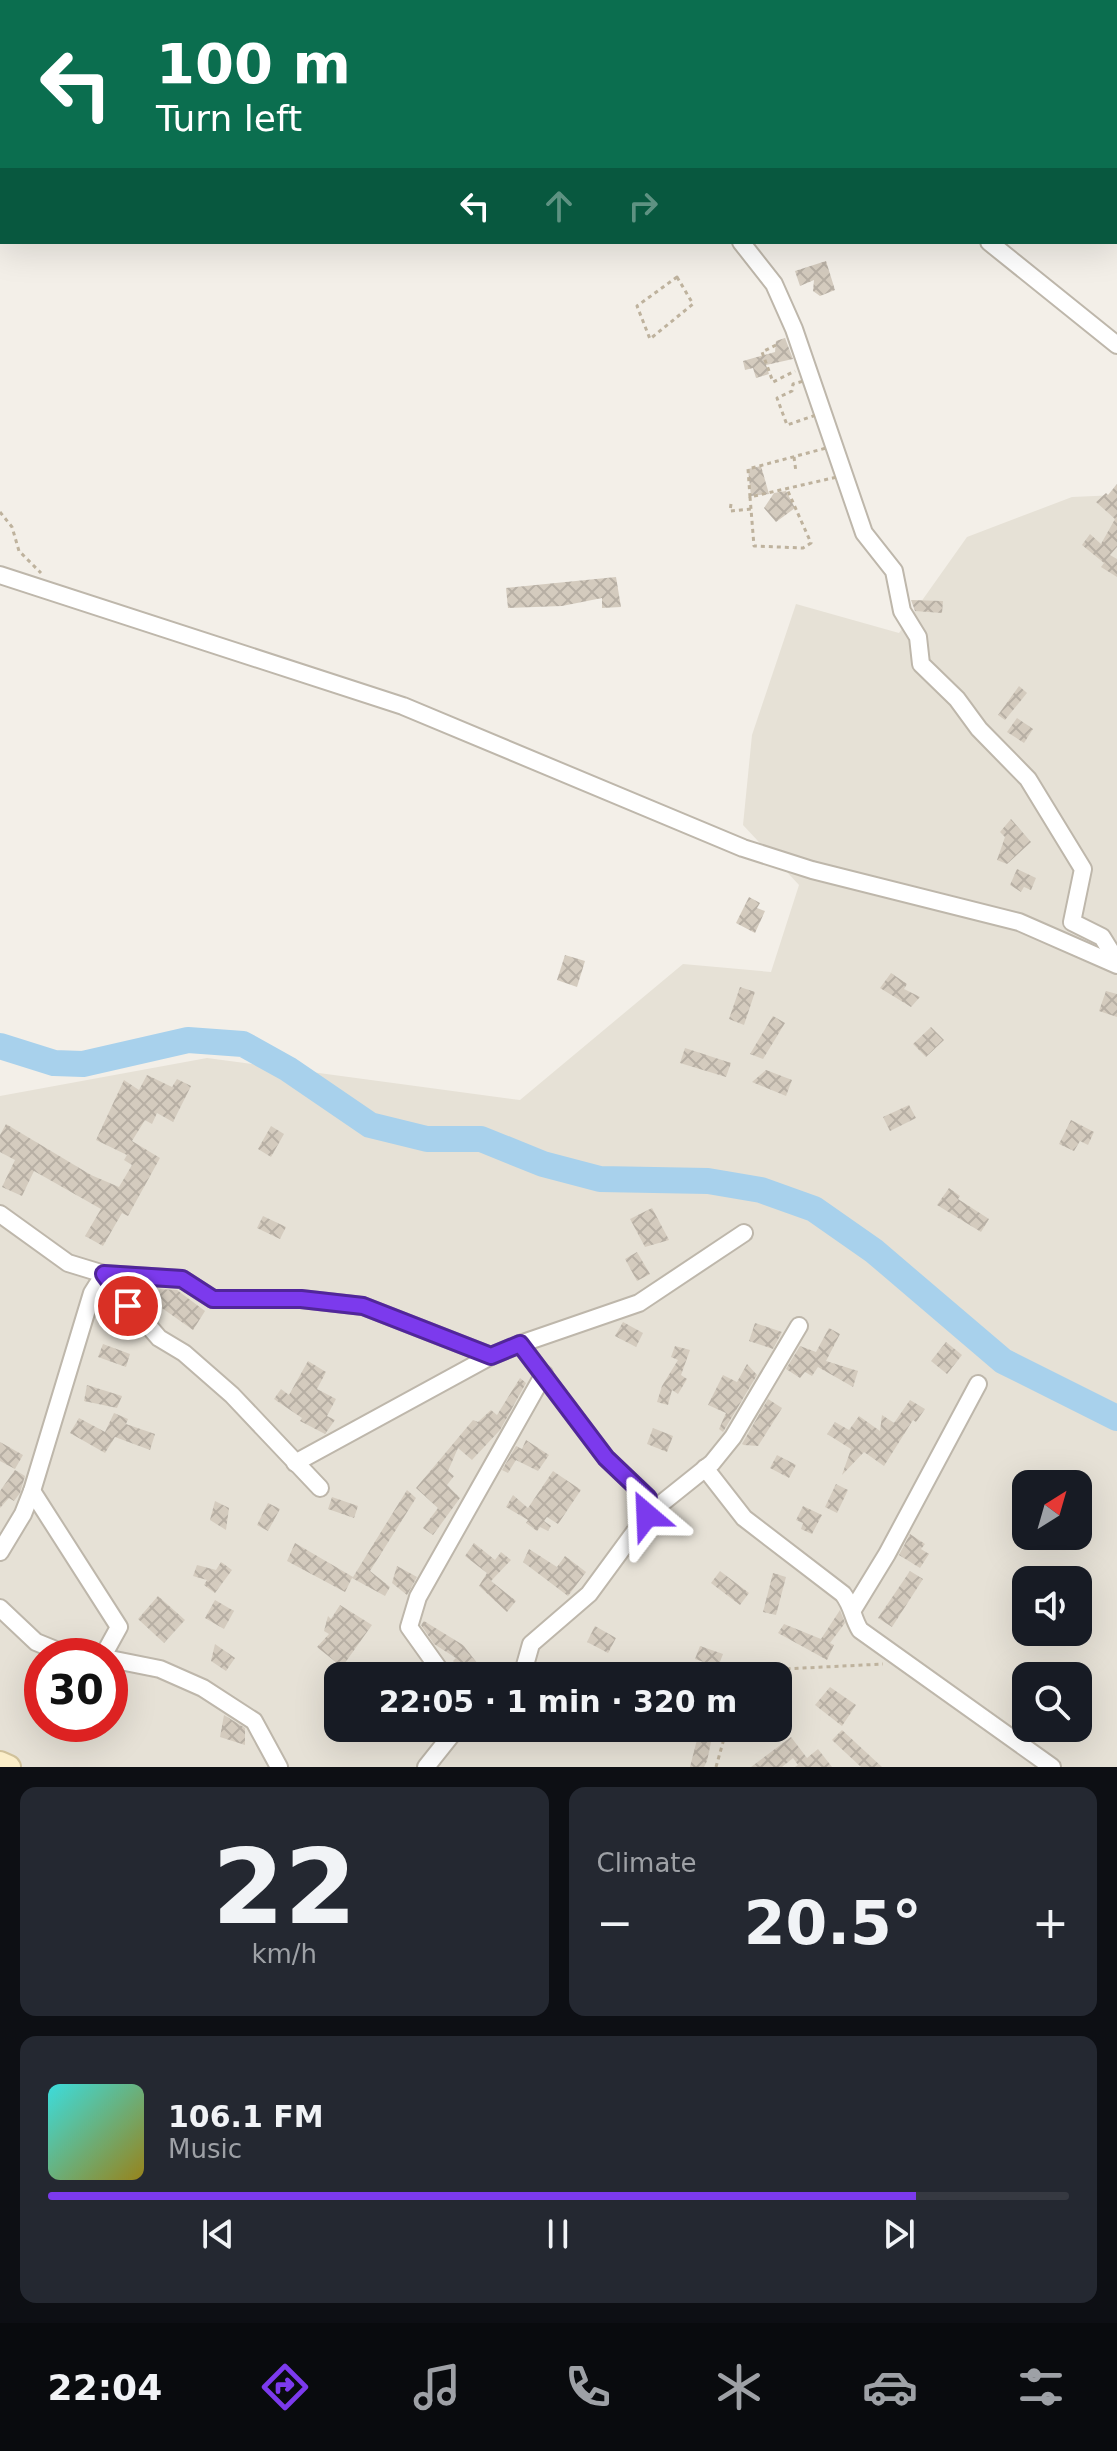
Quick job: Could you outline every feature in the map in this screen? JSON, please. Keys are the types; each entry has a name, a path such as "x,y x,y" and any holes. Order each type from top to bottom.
{"street":[{"path":"743,244 774,284 864,533 894,571 902,611 918,637 921,664 957,699 979,729 1028,779 1083,869 1072,922 1102,937 1117,963"},
{"path":"991,244 1117,345"},
{"path":"0,575 403,706 743,848 812,870 1019,922 1117,963"},
{"path":"0,1214 68,1263 104,1274 182,1279 213,1299 301,1299 363,1306 491,1356"},
{"path":"295,1463 491,1356 639,1303 744,1233"},
{"path":"104,1274 159,1338 184,1353 232,1395 320,1488"},
{"path":"0,1552 23,1514 32,1491 92,1293 104,1274"},
{"path":"526,1662 531,1644 589,1594 647,1515 705,1468 733,1437 799,1326"},
{"path":"520,1344 606,1458 648,1498 647,1515"},
{"path":"434,1662 409,1627 418,1597 544,1374"},
{"path":"854,1608 887,1554 978,1384"},
{"path":"705,1468 744,1518 843,1594 854,1608 855,1621 860,1630 1052,1767"},
{"path":"32,1491 119,1627 112,1638"},
{"path":"0,1608 32,1638"},
{"path":"128,1663 160,1669 203,1688 254,1721 279,1767"},
{"path":"431,1761 446,1742"},
{"path":"0,1763 9,1767"}],"path":[{"path":"677,277 693,304 650,339 637,306 677,277"},
{"path":"776,345 762,352 773,382 801,368 809,379 819,414 787,425 777,398 792,391 793,384 809,379"},
{"path":"750,497 837,477 830,447 748,469 750,497 754,546 803,548 811,543 787,489"},
{"path":"794,457 796,472"},
{"path":"731,504 733,512 751,509"},
{"path":"0,512 12,527 19,551 66,598"},
{"path":"792,1669 907,1663"},
{"path":"716,1767 723,1742"}],"shaded area":[{"path":"1117,495 1117,1767 0,1767 0,1096 207,1058 520,1100 683,964 771,972 799,885 743,825 752,735 796,604 899,633 967,537 1072,497"}],"building":[{"path":"826,261 835,290 820,296 813,291 814,280 800,286 795,271"},
{"path":"785,338 793,359 766,365 769,374 756,378 753,368 745,370 743,361 775,352 776,341"},
{"path":"761,466 769,494 751,496 748,469"},
{"path":"1117,484 1117,547 1110,555 1117,559 1117,577 1101,567 1104,563 1082,545 1090,534 1101,544 1115,519 1096,502 1106,493 1108,495"},
{"path":"786,491 795,508 776,522 764,508 774,493"},
{"path":"616,577 621,607 602,608 602,598 562,606 508,608 506,588"},
{"path":"911,600 943,601 942,613 915,611"},
{"path":"1019,686 1027,693 1005,720 998,715"},
{"path":"1017,718 1033,729 1024,743 1007,732"},
{"path":"1011,819 1031,842 1007,864 997,860 1005,837 1000,832"},
{"path":"1017,869 1036,878 1031,890 1024,887 1021,892 1010,885"},
{"path":"749,897 760,903 757,908 765,911 755,933 736,923"},
{"path":"565,955 585,961 577,987 557,980"},
{"path":"891,973 907,984 904,989 920,997 911,1007 880,988"},
{"path":"740,987 755,992 744,1025 729,1019"},
{"path":"1106,991 1117,994 1117,1017 1099,1011"},
{"path":"773,1016 785,1023 763,1059 750,1054"},
{"path":"931,1027 944,1040 926,1057 913,1044"},
{"path":"685,1048 731,1063 726,1077 680,1063"},
{"path":"766,1070 792,1080 786,1096 752,1082"},
{"path":"147,1075 172,1087 177,1079 191,1086 173,1122 157,1113 152,1124 145,1120 132,1141 160,1158 128,1216 122,1213 103,1246 85,1236 101,1209 34,1171 22,1196 2,1187 15,1160 0,1152 0,1135 6,1124 91,1175 119,1187 132,1165 124,1160 127,1155 96,1140 124,1080 139,1090"},
{"path":"909,1105 916,1118 890,1131 883,1117"},
{"path":"1071,1120 1094,1132 1088,1145 1080,1141 1074,1151 1059,1144"},
{"path":"271,1126 284,1134 271,1157 258,1149"},
{"path":"949,1188 960,1196 958,1199 989,1219 981,1232 937,1205"},
{"path":"652,1208 669,1240 645,1247 630,1219"},
{"path":"263,1216 286,1227 280,1239 257,1228"},
{"path":"637,1252 650,1274 637,1281 625,1259"},
{"path":"160,1289 177,1290 205,1311 193,1330 152,1301"},
{"path":"623,1322 643,1333 636,1347 615,1336"},
{"path":"755,1323 782,1332 773,1349 749,1341"},
{"path":"829,1328 840,1334 826,1361 858,1371 853,1387 818,1367 812,1376 805,1372 800,1378 786,1369 800,1346 816,1352"},
{"path":"946,1342 962,1355 947,1374 931,1361"},
{"path":"103,1344 130,1354 126,1367 98,1357"},
{"path":"675,1346 690,1350 681,1375 687,1379 678,1394 672,1390 668,1405 657,1402 662,1386 678,1360 671,1357"},
{"path":"308,1361 326,1372 317,1389 336,1399 327,1416 335,1420 325,1434 300,1421 302,1418 274,1399 281,1389 289,1395"},
{"path":"747,1364 757,1375 723,1432 719,1429 726,1413 708,1405 723,1375 737,1382"},
{"path":"520,1378 526,1383 500,1430 472,1460 458,1448 448,1471 454,1476 447,1485 460,1498 433,1535 423,1528 438,1508 416,1488 473,1420 478,1422 491,1410 497,1415"},
{"path":"87,1385 122,1396 117,1408 84,1401"},
{"path":"768,1399 782,1408 758,1446 742,1444"},
{"path":"910,1400 925,1409 916,1422 913,1420 884,1466 864,1452 842,1475 851,1449 827,1434 835,1422 849,1430 859,1416 880,1431 882,1415 894,1423"},
{"path":"114,1413 128,1419 126,1424 155,1434 150,1450 115,1437 105,1453 70,1433 79,1418 105,1432"},
{"path":"653,1428 673,1436 667,1452 647,1444"},
{"path":"526,1440 549,1455 538,1471 516,1460 508,1473 502,1470 516,1446 522,1449"},
{"path":"0,1442 23,1455 15,1469 0,1461"},
{"path":"777,1455 796,1465 789,1478 770,1468"},
{"path":"15,1470 25,1476 20,1493 14,1501 9,1498 0,1508 0,1491"},
{"path":"553,1471 581,1490 558,1524 547,1517 544,1521 551,1526 548,1531 540,1527 537,1531 526,1523 528,1520 506,1507 513,1495 528,1508"},
{"path":"836,1484 848,1490 837,1513 825,1507"},
{"path":"407,1490 416,1498 370,1571 390,1587 385,1596 352,1578 345,1592 287,1561 295,1543 353,1577"},
{"path":"332,1497 358,1506 354,1518 328,1509"},
{"path":"215,1501 229,1508 226,1530 210,1520"},
{"path":"268,1503 280,1509 268,1531 257,1525"},
{"path":"803,1506 822,1515 812,1534 801,1529 803,1523 796,1520"},
{"path":"910,1534 925,1544 921,1549 929,1554 920,1568 899,1555"},
{"path":"474,1543 495,1560 501,1552 511,1560 491,1581 516,1601 507,1612 479,1586 487,1573 465,1556"},
{"path":"529,1549 557,1567 565,1556 586,1572 568,1596 523,1562"},
{"path":"221,1562 232,1570 215,1593 204,1585 207,1580 193,1576 197,1565 216,1570"},
{"path":"397,1566 417,1577 407,1595 392,1583"},
{"path":"720,1571 749,1593 740,1605 711,1583"},
{"path":"910,1571 923,1579 892,1627 878,1618"},
{"path":"773,1573 786,1577 776,1615 763,1612"},
{"path":"158,1596 185,1620 164,1643 138,1619"},
{"path":"215,1600 234,1611 224,1629 205,1618"},
{"path":"340,1605 372,1625 346,1662 336,1662 317,1647 329,1634 324,1631 328,1616 331,1619"},
{"path":"840,1610 845,1623 830,1643 834,1645 827,1660 778,1633 784,1624 821,1639"},
{"path":"424,1621 463,1645 476,1662 454,1662 456,1658 434,1644 421,1625"},
{"path":"595,1626 616,1638 608,1653 587,1642"},
{"path":"215,1644 235,1658 226,1671 211,1661"},
{"path":"700,1646 723,1654 720,1662 695,1659"},
{"path":"830,1687 856,1705 842,1726 815,1705"},
{"path":"224,1715 245,1728 245,1745 220,1737"},
{"path":"842,1730 882,1767 861,1767 832,1740"},
{"path":"792,1738 807,1758 818,1749 832,1767 795,1767 798,1765 793,1758 782,1767 751,1767 784,1742 792,1742"},
{"path":"696,1742 711,1742 704,1767 690,1767"}],"waterway":[{"path":"0,1046 54,1063 83,1064 188,1040 243,1044 288,1069 370,1125 427,1139 481,1139 543,1164 600,1179 708,1181 761,1190 814,1209 874,1251 1003,1361 1117,1418"}],"route":[{"path":"128,1306 104,1274 145,1274 182,1279 213,1299 301,1299 363,1306 491,1356 520,1344 606,1458 648,1498 647,1515"}]}
